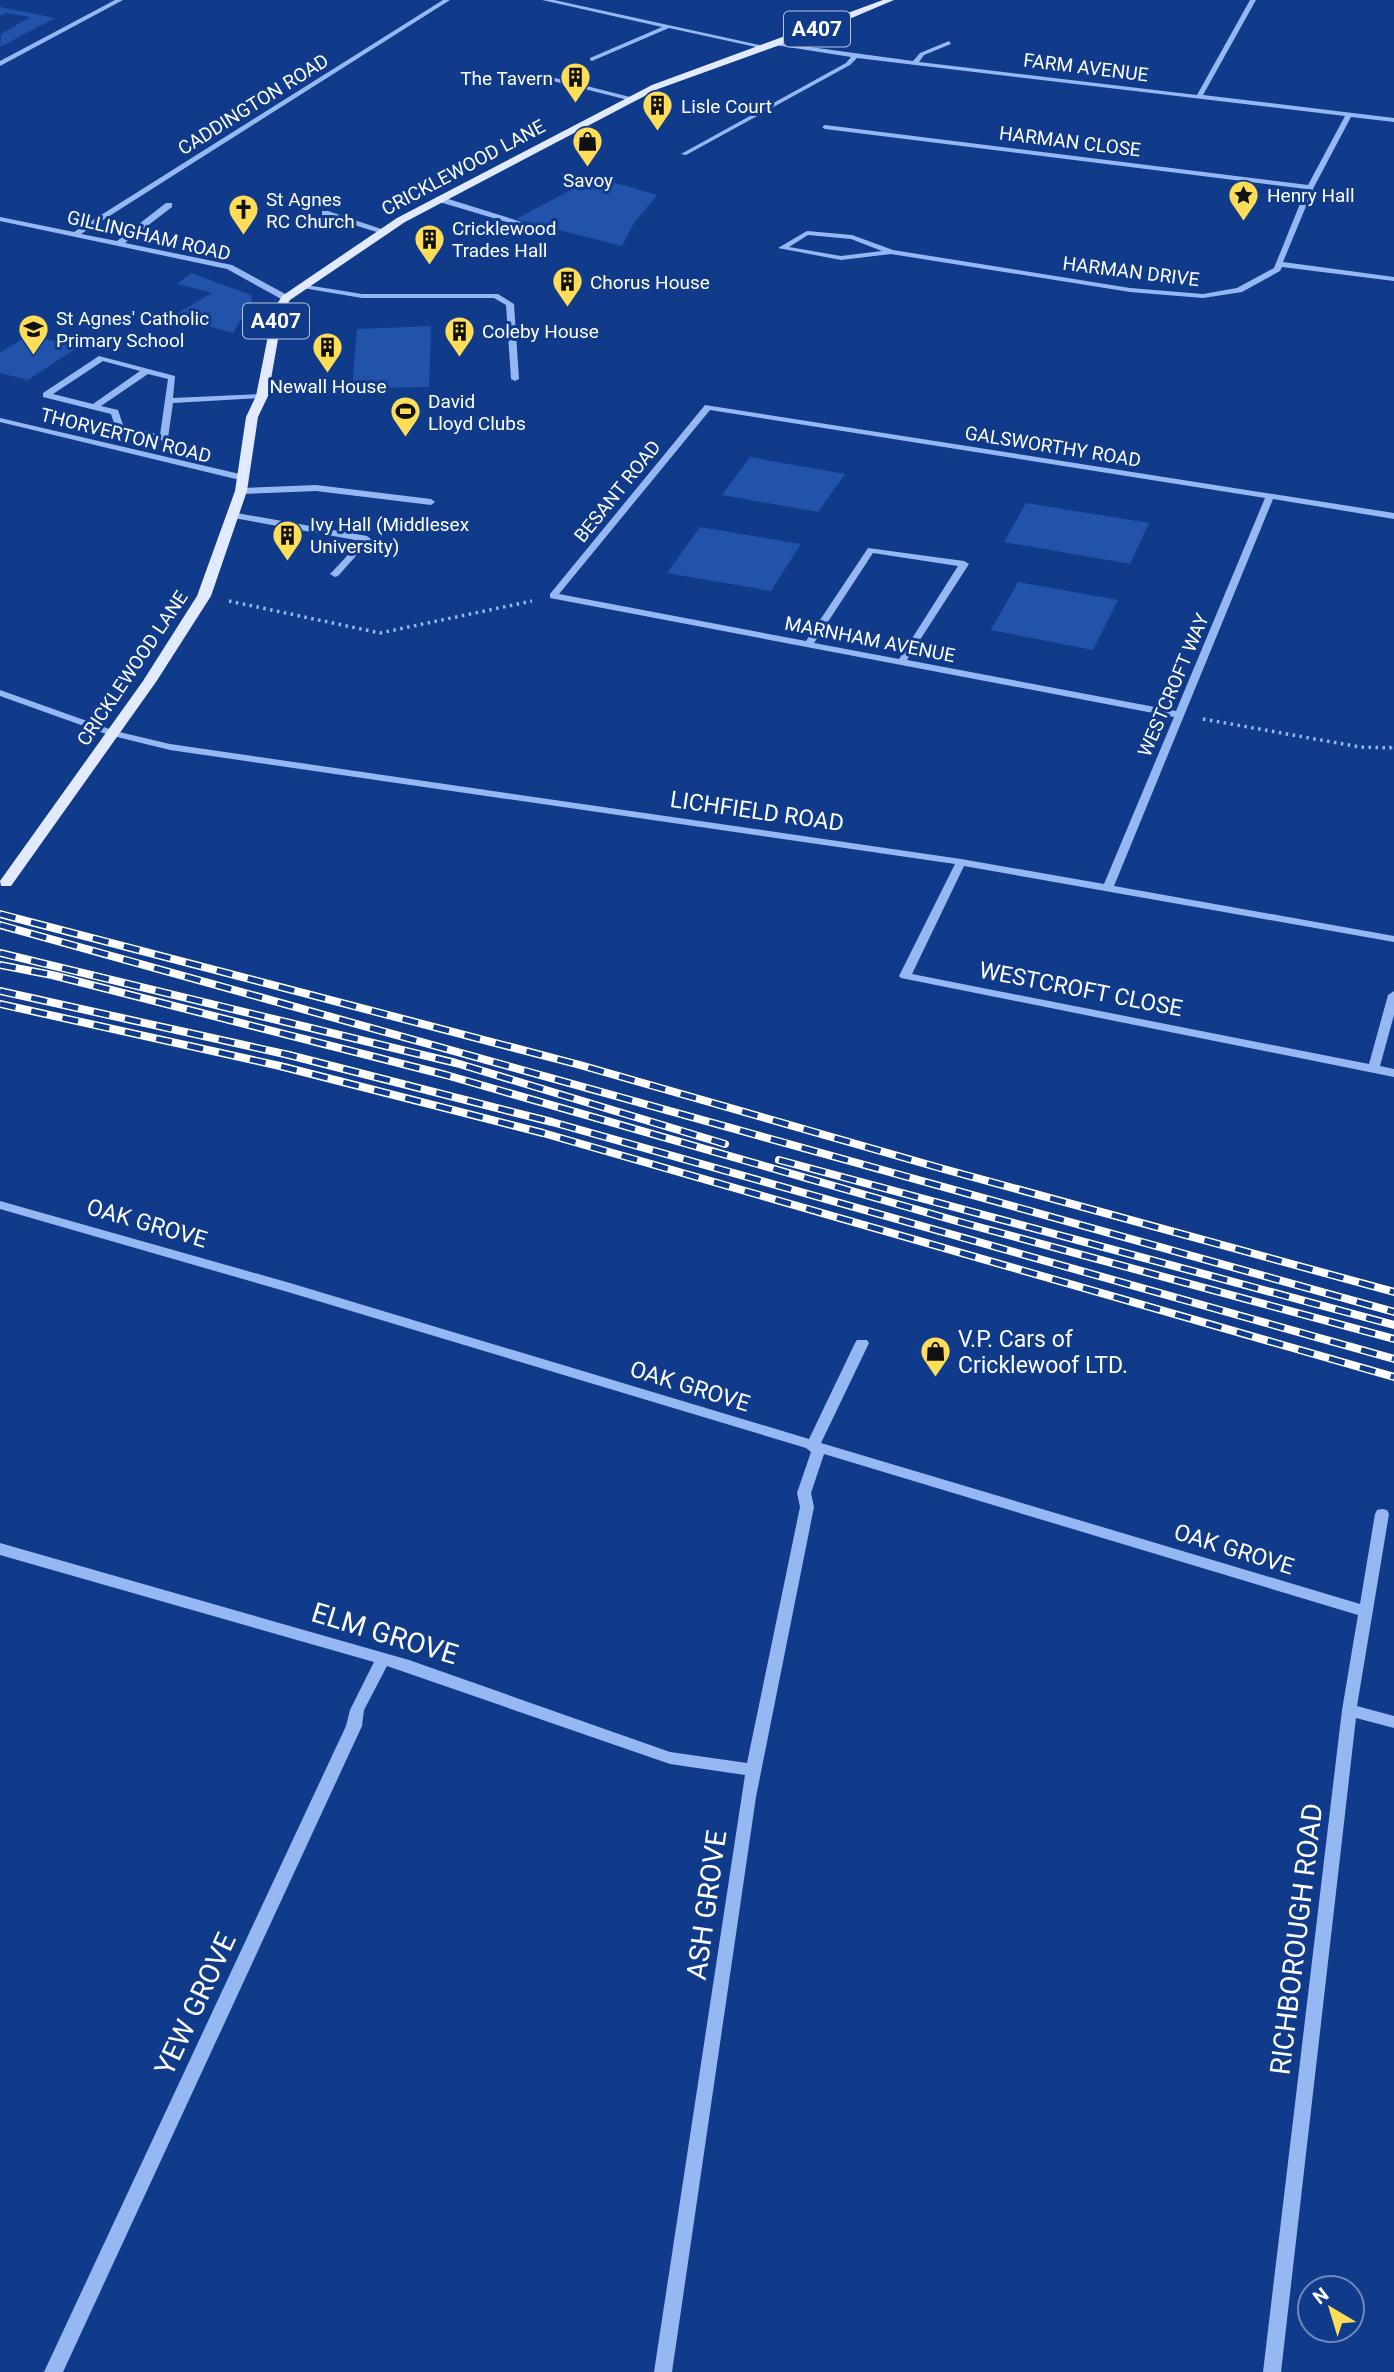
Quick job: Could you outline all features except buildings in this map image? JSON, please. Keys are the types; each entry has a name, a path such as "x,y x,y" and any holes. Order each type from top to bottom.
{"main road":[{"name":"CRICKLEWOOD LANE","path":"6,883 149,682 204,596 241,491 252,417 262,394 278,311 286,298 383,230 632,99 686,73 861,13 890,0"}],"street":[{"path":"0,64 120,0"},
{"name":"CADDINGTON ROAD","path":"76,234 447,0"},
{"path":"545,0 669,26"},
{"path":"1199,97 1253,0"},
{"path":"592,59 669,26"},
{"name":"FARM AVENUE","path":"669,26 770,45 1394,120"},
{"path":"915,62 922,54 949,43"},
{"path":"684,154 848,64 855,56"},
{"path":"543,77 632,99"},
{"path":"1349,114 1310,187 1279,264 1394,279"},
{"name":"HARMAN CLOSE","path":"825,127 1310,187"},
{"path":"439,199 543,230"},
{"path":"120,243 169,205"},
{"path":"325,214 383,230"},
{"name":"GILLINGHAM ROAD","path":"0,219 229,267 286,298"},
{"name":"HARMAN DRIVE","path":"891,252 841,258 782,248 807,233 852,237 891,252 1130,290 1203,296 1239,290 1277,270 1279,264"},
{"path":"303,286 362,296 495,296 510,304 515,379"},
{"path":"102,358 146,371 172,378 164,438 120,427 115,412 46,395 102,358"},
{"path":"94,407 146,371"},
{"path":"169,398 262,394"},
{"name":"GALSWORTHY ROAD","path":"708,407 1394,516"},
{"name":"BESANT ROAD","path":"553,596 708,407"},
{"name":"THORVERTON ROAD","path":"0,420 244,478"},
{"path":"241,491 316,488 431,502"},
{"name":"WESTCROFT WAY","path":"1108,887 1270,496"},
{"path":"231,514 367,539 335,574"},
{"path":"808,645 871,550 964,564 901,663"},
{"name":"MARNHAM AVENUE","path":"553,596 1180,715"},
{"name":"LICHFIELD ROAD","path":"0,693 112,733 184,749 961,862 1394,939"},
{"name":"WESTCROFT CLOSE","path":"961,862 905,976 1394,1073"},
{"path":"1373,1069 1394,995"},
{"name":"OAK GROVE","path":"0,1205 289,1287 815,1448 1367,1612"},
{"name":"ASH GROVE","path":"663,2372 753,1770 807,1507 804,1493 815,1448 862,1343"},
{"name":"RICHBOROUGH ROAD","path":"1272,2372 1349,1710 1382,1514"},
{"name":"ELM GROVE","path":"0,1549 383,1658 670,1758 753,1770"},
{"name":"YEW GROVE","path":"53,2372 354,1726 357,1710 383,1658"},
{"path":"1349,1710 1394,1722"}],"path":[{"path":"204,596 380,633 553,596"},
{"path":"1180,715 1360,747 1390,748 1394,744"}],"shaded area":[{"path":"0,7 55,18 0,47 1,34 30,17 6,13 0,16"},
{"path":"595,177 657,195 634,223 622,246 516,219"},
{"path":"191,273 251,295 252,302 233,333 173,316 212,293 177,284"},
{"path":"431,326 429,387 352,388 357,329"},
{"path":"28,335 78,347 28,380 0,373 0,353"},
{"path":"750,457 845,474 818,512 722,495"},
{"path":"1026,503 1149,523 1130,564 1004,542"},
{"path":"700,527 801,544 771,591 667,573"},
{"path":"1018,582 1118,600 1093,650 991,630"}],"railway":[{"path":"0,914 580,1065 940,1168 1394,1292"},
{"path":"0,925 1394,1312"},
{"path":"0,953 456,1063 725,1144"},
{"path":"0,965 52,975 446,1075 960,1222 1394,1339"},
{"path":"0,991 289,1055 552,1122 1394,1359"},
{"path":"0,1004 280,1066 543,1133 1394,1377"},
{"path":"779,1160 1394,1325"}],"place":[{"name":"The Tavern","path":"576,105"},
{"name":"Lisle Court","path":"658,133"},
{"name":"Savoy","path":"588,168"},
{"name":"Henry Hall","path":"1244,222"},
{"name":"St Agnes RC Church","path":"243,237"},
{"name":"Cricklewood Trades Hall","path":"429,266"},
{"name":"Chorus House","path":"567,309"},
{"name":"St Agnes' Catholic Primary School","path":"33,356"},
{"name":"Coleby House","path":"459,358"},
{"name":"Newall House","path":"328,374"},
{"name":"David Lloyd Clubs","path":"405,439"},
{"name":"Ivy Hall (Middlesex University)","path":"287,562"},
{"name":"V.P. Cars of Cricklewoof LTD.","path":"935,1379"}]}
